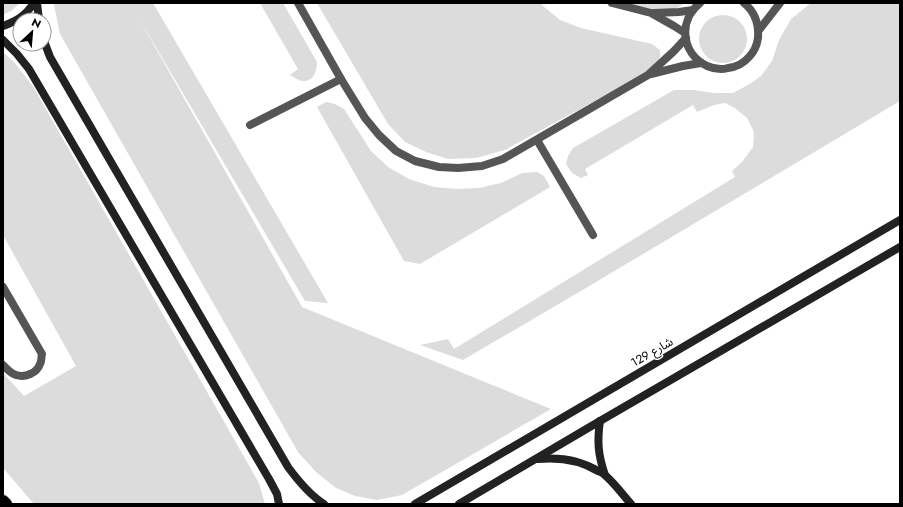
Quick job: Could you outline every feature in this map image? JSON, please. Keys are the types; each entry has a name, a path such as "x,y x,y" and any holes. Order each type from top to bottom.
{"highway":[{"path":"3,501 6,504"}],"street":[{"path":"3,26 17,21 29,11 34,3"},
{"path":"3,40 29,69 269,479 279,504"},
{"path":"48,52 288,468 309,492 324,504"},
{"name":"شارع 129","path":"415,504 900,220"},
{"path":"459,504 900,247"},
{"path":"600,421 598,448 600,462 605,475"},
{"path":"537,459 565,459 580,462 593,468 605,475 631,504"}],"lane":[{"path":"298,3 341,79 365,118 379,135 396,151 415,161 439,167 458,168 482,166 503,159 648,75 666,59 685,36"},
{"path":"612,3 651,13 663,19 685,36"},
{"path":"700,3 693,10 687,21 685,36 688,48 702,63 712,68 724,69 736,67 746,61 754,52 758,41 759,30 757,20 748,4"},
{"path":"759,30 780,3"},
{"path":"651,13 693,10"},
{"path":"648,75 677,67 702,63"},
{"path":"250,125 341,79"},
{"path":"537,140 593,234"},
{"path":"3,287 42,354 41,363 35,371 26,376 16,375 3,365"}],"shaded area":[{"path":"3,3 20,3 11,11 3,15"},
{"path":"55,3 153,3 328,303 305,301 137,15 302,307 551,409 402,495 377,500 355,496 336,488 316,472 298,452 60,34 54,5"},
{"path":"260,3 283,3 317,62 314,75 309,80 302,81 290,75 298,69"},
{"path":"317,3 541,3 560,20 581,28 652,44 660,50 660,57 655,68 505,150 476,158 448,159 426,152 405,142 388,124"},
{"path":"601,3 684,3 670,14 658,16"},
{"path":"811,3 900,3 900,101 463,360 420,345 448,339 454,349 735,177 732,171 742,162 753,147 754,132 747,118 735,108 725,103 714,105 697,112 693,105 585,169 588,175 581,178 572,173 566,164 568,156 573,148 674,90 733,93 748,85 761,76 772,61 779,40 791,19"},
{"path":"723,15 732,17 740,22 745,30 747,39 745,48 740,56 732,61 723,63 714,61 706,56 701,48 699,39 701,30 706,22 714,17"},
{"path":"3,52 15,63 34,88 259,483 265,504 34,504 3,468 3,373 24,396 76,366 3,235"},
{"path":"326,102 335,104 344,109 371,151 388,167 409,179 434,187 457,189 479,188 501,183 522,173 537,172 544,176 550,187 420,264 404,261 317,107"}]}
